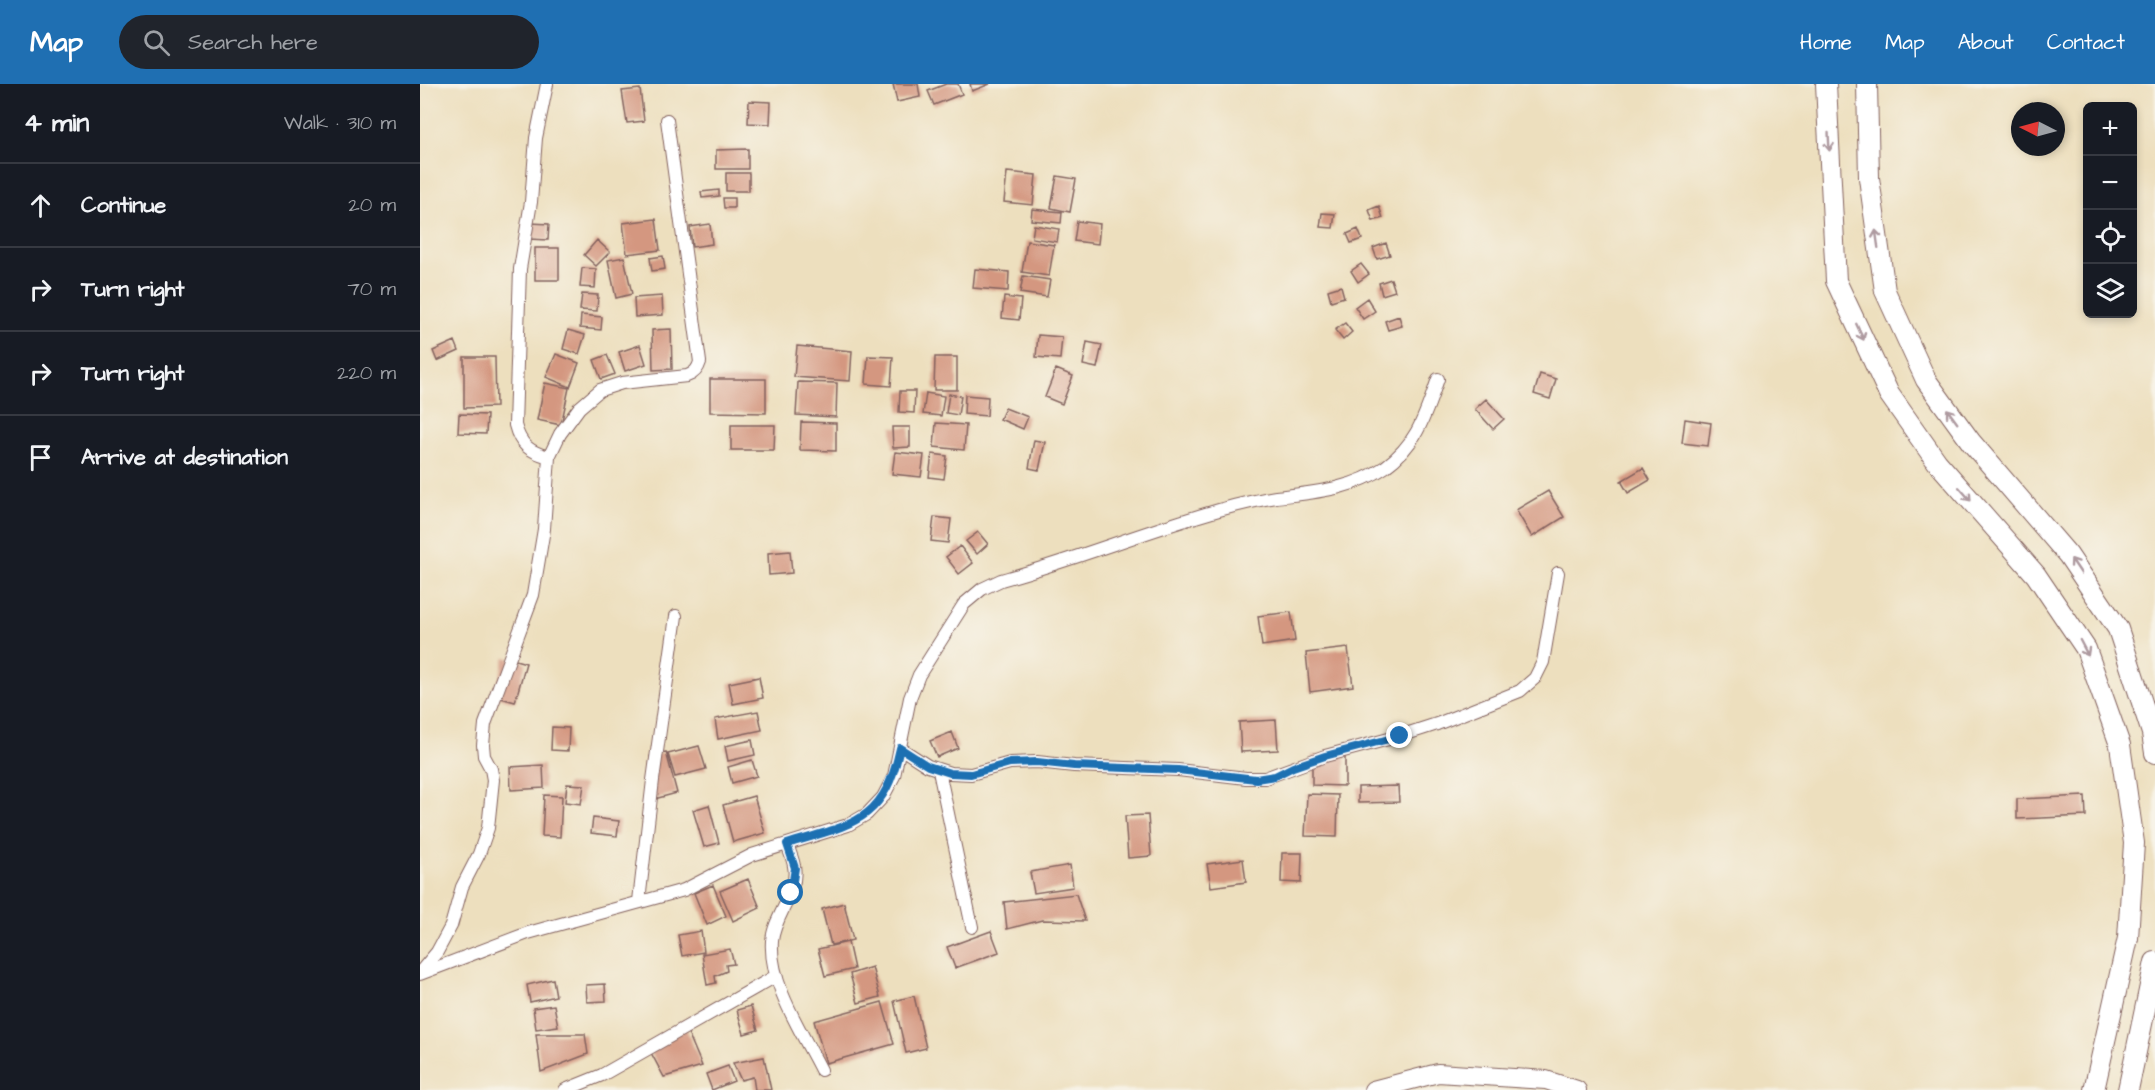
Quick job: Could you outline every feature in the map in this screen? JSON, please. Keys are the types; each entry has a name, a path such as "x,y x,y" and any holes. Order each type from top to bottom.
{"main road":[{"path":"1826,84 1836,281 1889,394 1937,462 2036,575 2086,649 2120,745 2134,843 2128,938 2094,1090"},
{"path":"1867,84 1869,178 1885,291 1926,380 1971,442 2068,555 2118,629 2152,733 2155,753"},
{"path":"2128,1090 2155,962"},
{"path":"1373,1090 1438,1073 1512,1083 1545,1080 1577,1090"}],"street":[{"path":"547,84 536,138 531,202 520,269 515,425 526,448 549,457"},
{"path":"420,973 445,939 454,919 462,887 479,854 488,828 493,780 491,769 484,756 485,724 528,611 538,574 549,457 555,442 569,420 585,402 600,390 622,382 687,376 699,367 667,120"},
{"path":"420,973 528,933 693,886 752,855 848,825 867,814 889,787 910,698 919,675 957,613 982,589 1001,580 1218,510 1272,498 1320,493 1357,482 1385,467 1409,446 1423,421 1438,379"},
{"path":"900,748 939,771 950,773 971,774 1010,763 1037,762 1074,766 1178,770 1256,779 1275,776 1317,758 1437,724 1528,686 1543,662 1558,573"},
{"path":"639,902 676,616"},
{"path":"939,771 972,927"},
{"path":"787,844 795,868 794,880 772,937 772,963 820,1070"},
{"path":"565,1090 585,1083 618,1066 776,976"}],"building":[{"path":"893,84 918,84 920,97 897,102"},
{"path":"946,84 958,84 962,94 934,105 928,91"},
{"path":"970,84 990,84 972,91"},
{"path":"640,89 644,121 627,123 622,91"},
{"path":"749,101 771,102 770,124 748,123"},
{"path":"748,149 748,169 716,169 716,150"},
{"path":"1007,172 1036,175 1033,205 1004,202"},
{"path":"726,173 749,173 749,191 726,191"},
{"path":"1057,176 1076,179 1070,212 1051,208"},
{"path":"719,190 719,196 702,198 701,192"},
{"path":"723,198 734,198 734,208 724,208"},
{"path":"1379,206 1383,218 1373,221 1369,210"},
{"path":"1032,209 1062,212 1061,223 1031,220"},
{"path":"1322,213 1335,214 1333,228 1320,227"},
{"path":"656,219 660,250 627,254 623,223"},
{"path":"1077,221 1100,224 1098,244 1074,241"},
{"path":"530,223 549,224 548,240 529,239"},
{"path":"710,224 712,244 692,247 690,227"},
{"path":"1034,225 1059,229 1057,242 1032,238"},
{"path":"1358,229 1362,239 1351,243 1347,234"},
{"path":"597,240 610,252 596,266 584,255"},
{"path":"1027,241 1054,245 1049,276 1022,272"},
{"path":"1386,243 1390,255 1377,259 1373,248"},
{"path":"535,248 559,248 559,280 535,280"},
{"path":"663,256 665,269 652,271 650,258"},
{"path":"624,257 632,294 616,298 608,260"},
{"path":"1361,264 1369,274 1358,282 1351,271"},
{"path":"582,268 596,269 595,288 580,287"},
{"path":"975,269 1009,272 1008,291 973,288"},
{"path":"1023,276 1050,280 1047,297 1020,293"},
{"path":"1391,279 1395,291 1382,295 1379,283"},
{"path":"1341,286 1344,297 1331,301 1328,290"},
{"path":"582,294 598,295 597,311 580,310"},
{"path":"662,296 663,315 635,317 634,298"},
{"path":"1004,297 1021,299 1019,320 1002,318"},
{"path":"1367,298 1375,311 1363,319 1355,307"},
{"path":"581,315 602,317 601,330 580,328"},
{"path":"1399,316 1402,326 1388,330 1385,321"},
{"path":"1345,323 1352,332 1343,340 1335,330"},
{"path":"671,329 672,369 653,370 652,330"},
{"path":"568,330 585,335 579,354 563,349"},
{"path":"1038,335 1062,337 1060,359 1036,357"},
{"path":"455,341 459,351 437,361 433,351"},
{"path":"1087,342 1102,345 1097,368 1083,365"},
{"path":"640,345 646,364 625,371 619,352"},
{"path":"797,346 852,351 850,381 794,377"},
{"path":"556,354 579,363 570,387 546,377"},
{"path":"607,355 615,374 601,379 594,360"},
{"path":"868,356 893,357 891,386 866,384"},
{"path":"464,357 495,357 496,407 464,408"},
{"path":"935,357 957,357 957,390 934,390"},
{"path":"1056,369 1073,376 1062,404 1045,397"},
{"path":"1540,374 1556,379 1550,399 1534,394"},
{"path":"710,379 766,379 766,413 710,412"},
{"path":"798,382 837,383 836,417 796,415"},
{"path":"545,383 569,388 561,425 537,420"},
{"path":"900,391 915,391 914,413 899,412"},
{"path":"926,393 944,396 941,416 923,414"},
{"path":"949,394 961,396 958,415 946,413"},
{"path":"965,395 988,397 987,416 964,414"},
{"path":"1486,399 1504,419 1493,429 1475,409"},
{"path":"1005,408 1028,417 1023,429 1000,419"},
{"path":"459,414 487,415 486,434 458,433"},
{"path":"1685,419 1711,423 1708,446 1682,443"},
{"path":"801,422 836,423 836,451 800,450"},
{"path":"936,423 966,425 964,450 934,447"},
{"path":"731,425 775,425 774,450 731,450"},
{"path":"892,427 910,427 910,447 893,448"},
{"path":"1034,440 1045,442 1039,470 1029,468"},
{"path":"895,452 924,455 921,477 892,474"},
{"path":"932,454 947,456 944,479 929,477"},
{"path":"1643,468 1650,480 1628,493 1621,481"},
{"path":"1548,491 1564,517 1532,537 1516,510"},
{"path":"934,517 951,519 948,543 931,541"},
{"path":"978,532 988,544 977,554 966,541"},
{"path":"960,546 973,563 959,574 946,557"},
{"path":"790,551 792,573 769,575 768,553"},
{"path":"1291,612 1295,641 1262,646 1258,616"},
{"path":"1348,648 1353,686 1310,692 1306,653"},
{"path":"505,657 526,663 515,702 494,696"},
{"path":"759,677 763,698 733,704 729,683"},
{"path":"758,711 762,730 718,739 715,719"},
{"path":"1276,720 1278,750 1241,752 1239,722"},
{"path":"552,727 569,728 568,751 551,750"},
{"path":"952,732 958,748 937,757 930,741"},
{"path":"752,740 755,755 728,761 725,746"},
{"path":"699,746 706,769 675,777 668,754"},
{"path":"666,752 677,793 647,801 650,756"},
{"path":"1312,755 1345,756 1345,786 1312,785"},
{"path":"752,760 757,776 732,783 728,767"},
{"path":"543,765 544,788 511,790 510,767"},
{"path":"567,784 584,785 581,804 565,802"},
{"path":"1398,786 1399,802 1358,803 1358,787"},
{"path":"1307,794 1338,795 1337,837 1305,836"},
{"path":"544,795 562,796 560,837 542,836"},
{"path":"754,796 765,833 733,842 723,805"},
{"path":"2085,796 2086,816 2017,819 2017,799"},
{"path":"709,805 719,843 704,847 693,810"},
{"path":"1148,815 1151,856 1128,858 1125,816"},
{"path":"593,818 619,821 617,836 591,833"},
{"path":"1282,853 1302,853 1301,883 1281,882"},
{"path":"1243,859 1246,882 1211,887 1207,864"},
{"path":"1070,865 1073,887 1034,893 1030,872"},
{"path":"748,879 760,908 733,921 720,891"},
{"path":"713,885 726,916 707,925 694,893"},
{"path":"1076,894 1085,921 1042,920 1007,929 1004,902"},
{"path":"844,903 853,940 831,945 822,909"},
{"path":"701,931 704,952 682,956 678,935"},
{"path":"991,931 999,952 955,968 947,947"},
{"path":"848,942 854,969 825,976 818,949"},
{"path":"730,949 734,964 726,965 727,971 715,976 716,983 707,985 702,954"},
{"path":"872,967 880,997 858,1003 850,974"},
{"path":"553,979 556,996 530,1002 527,985"},
{"path":"605,984 606,1001 587,1002 586,985"},
{"path":"914,996 926,1048 906,1053 894,1001"},
{"path":"882,1002 894,1044 826,1063 814,1021"},
{"path":"554,1005 558,1026 536,1029 533,1008"},
{"path":"751,1006 758,1030 744,1034 737,1010"},
{"path":"686,1028 702,1066 664,1077 649,1049"},
{"path":"536,1034 585,1034 588,1054 541,1072"},
{"path":"764,1057 771,1090 755,1090 753,1077 741,1080 733,1063"},
{"path":"728,1066 734,1081 712,1090 706,1074"}],"route":[{"path":"791,893 795,868 787,844 848,825 867,814 889,787 894,776 900,748 928,766 950,773 971,774 1010,763 1037,762 1074,766 1178,770 1256,779 1275,776 1309,761 1400,736"}]}
